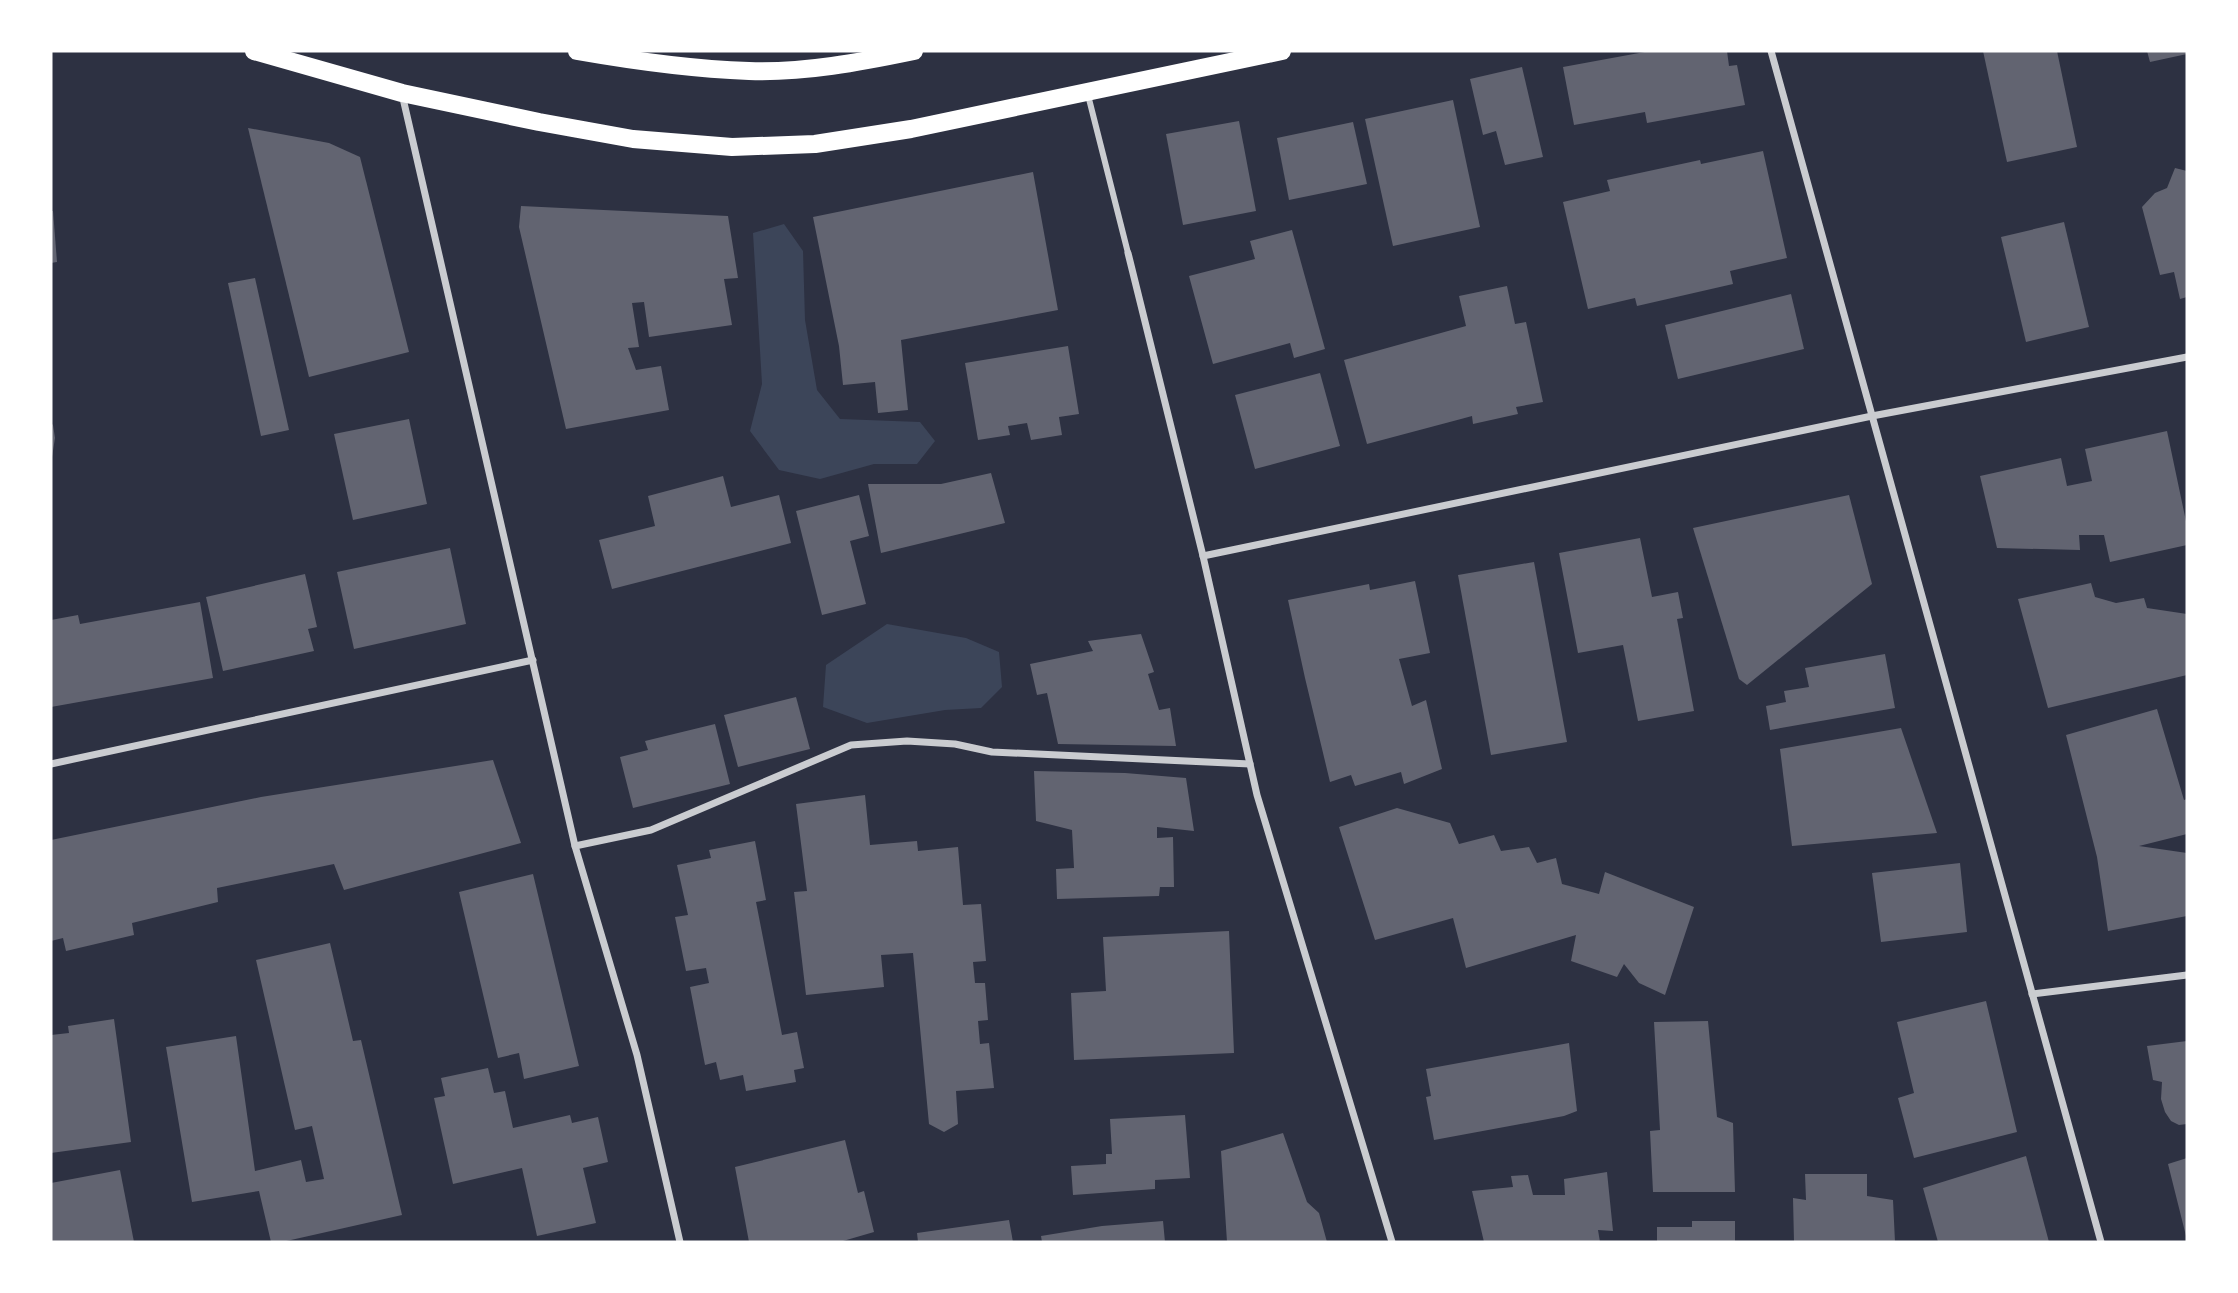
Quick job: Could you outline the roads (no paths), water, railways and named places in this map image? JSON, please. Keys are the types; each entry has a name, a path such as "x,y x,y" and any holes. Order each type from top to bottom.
{"main road":[{"path":"254,51 402,93 539,122 634,139 732,147 816,144 911,130 1282,51"},
{"path":"577,51 652,64 751,72 825,67 915,51"}],"street":[{"path":"1771,51 2101,1242"},
{"path":"1087,92 1203,556 1261,808 1391,1242"},
{"path":"402,93 575,845 637,1055 680,1242"},
{"path":"1203,556 1872,416 2187,357"},
{"path":"51,764 533,660"},
{"path":"575,845 652,830 851,745 907,741 955,744 992,752 1250,764"},
{"path":"2032,994 2187,975"}]}
